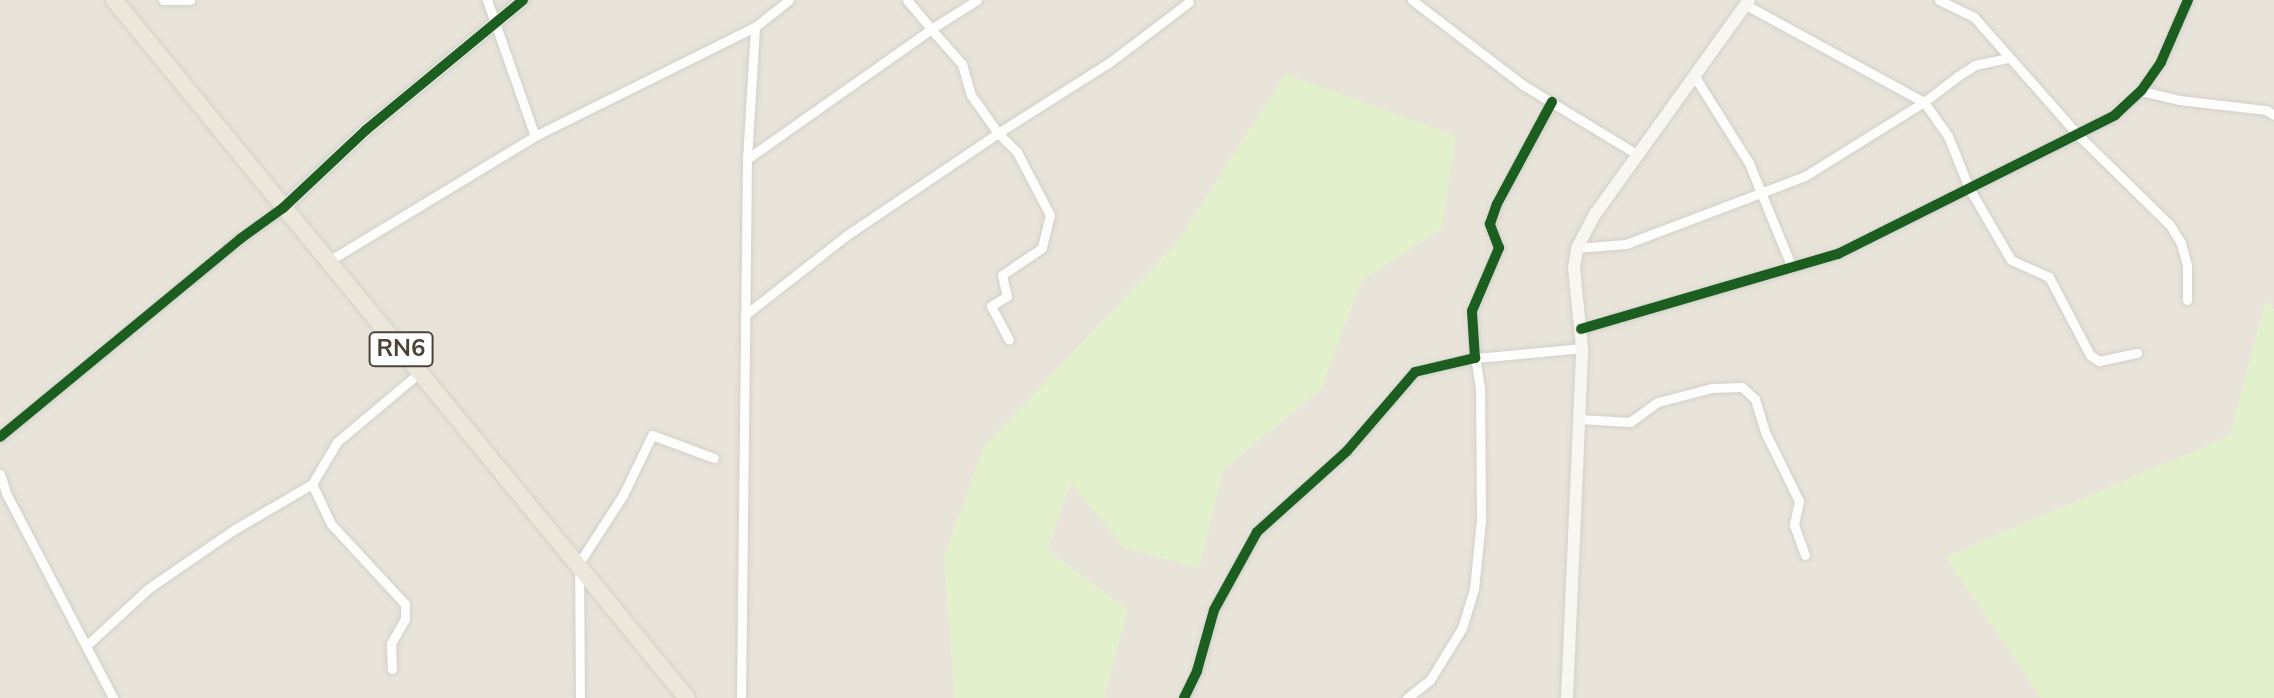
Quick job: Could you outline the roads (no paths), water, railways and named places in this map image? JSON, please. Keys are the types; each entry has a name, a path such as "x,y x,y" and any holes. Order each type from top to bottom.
{"highway":[{"name":"RN6","path":"114,0 687,698"}],"main road":[{"path":"283,208 366,130 523,0"},
{"path":"1567,698 1582,348 1574,268 1577,248 1596,213 1747,2"}],"street":[{"path":"163,0 190,0"},
{"path":"487,0 535,136"},
{"path":"327,262 535,136 755,27 789,0"},
{"path":"907,0 962,64 971,95 998,133 1017,152 1050,215 1042,248 1002,275 1007,296 991,306 1009,340"},
{"path":"747,159 977,0"},
{"path":"1412,0 1523,85 1638,155"},
{"path":"1939,0 1974,17 2078,135 2170,225 2181,243 2187,265 2187,300"},
{"path":"1581,329 1838,254 2115,115 2141,91 2161,62 2188,0"},
{"path":"745,315 847,235 1110,62 1189,1"},
{"path":"1747,2 1924,102 1948,136 1969,188 2011,260 2049,277 2095,359 2137,353"},
{"path":"741,698 747,159 755,27"},
{"path":"1577,248 1626,244 1805,176 1924,102 1975,65 2007,58"},
{"path":"1695,77 1733,133 1763,192 1792,268"},
{"path":"2141,91 2179,100 2266,110 2274,115"},
{"path":"1407,698 1430,680 1462,628 1474,589 1481,520 1480,388 1472,311 1499,248 1490,224 1497,204 1552,102"},
{"path":"0,437 240,239 283,208"},
{"path":"1184,698 1197,671 1214,610 1257,532 1347,451 1415,372 1475,358 1582,348"},
{"path":"87,645 149,588 235,529 312,484 337,442 420,372"},
{"path":"1579,419 1630,422 1658,402 1712,388 1742,387 1755,399 1766,434 1799,501 1794,525 1805,555"},
{"path":"580,698 579,563 623,495 652,435 714,458"},
{"path":"0,474 4,498 87,645 113,698"},
{"path":"312,484 331,524 405,604 405,619 391,643 392,669"}]}
